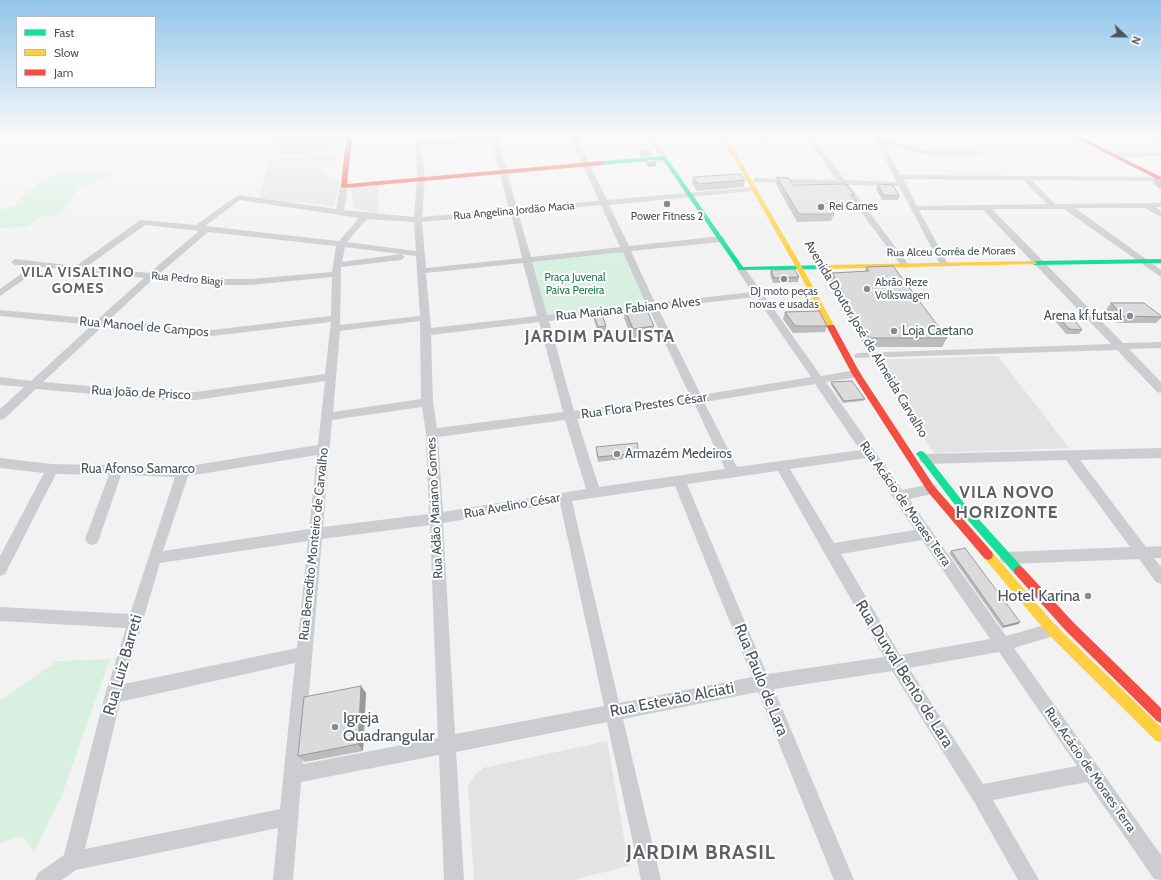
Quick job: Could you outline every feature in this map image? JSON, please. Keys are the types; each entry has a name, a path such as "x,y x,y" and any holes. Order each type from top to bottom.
{"main road":[{"path":"345,177 344,186 444,177"},
{"name":"Rua Acácio de Moraes Terra","path":"677,177 741,269"},
{"name":"Avenida Doutor José de Almeida Carvalho","path":"750,177 803,267 834,313"},
{"name":"Avenida Doutor José de Almeida Carvalho","path":"751,177 755,185"},
{"name":"Rua Alceu Corrêa de Moraes","path":"741,269 904,264 1161,261"},
{"name":"Avenida Doutor José de Almeida Carvalho","path":"803,267 856,374 931,489 1052,630 1161,736"},
{"name":"Avenida Doutor José de Almeida Carvalho","path":"916,447 962,506 1007,558 1070,627 1161,717"}],"street":[{"path":"504,177 570,416 594,493"},
{"path":"592,177 652,306 733,472"},
{"path":"839,177 904,264"},
{"path":"898,177 944,264"},
{"path":"1024,177 1053,206"},
{"path":"1029,177 1161,179"},
{"name":"Rua Adão Mariano Gomes","path":"421,179 418,220 426,332 427,402 432,434 446,746 454,880"},
{"name":"Rua Angelina Jordão Macia","path":"200,229 238,197 340,211 365,216 418,220 690,195 755,185 843,183 902,184"},
{"path":"340,211 344,186"},
{"path":"914,208 1161,205"},
{"path":"1066,206 1161,274"},
{"path":"1148,206 1161,215"},
{"path":"985,207 1161,389"},
{"name":"Rua Benedito Monteiro de Carvalho","path":"283,880 335,324 337,269 341,244 365,216"},
{"path":"77,269 143,222 341,244 396,254"},
{"path":"0,416 200,229"},
{"path":"421,271 721,239"},
{"name":"Rua Pedro Biagi","path":"14,262 230,283 337,269 396,254 420,254"},
{"path":"0,293 40,265"},
{"name":"Rua Acácio de Moraes Terra","path":"741,269 1161,872"},
{"name":"Rua Mariana Fabiano Alves","path":"426,332 759,294"},
{"name":"Rua Manoel de Campos","path":"0,313 212,333 424,318"},
{"path":"859,356 1161,345"},
{"name":"Rua Flora Prestes César","path":"432,434 697,399 856,374"},
{"name":"Rua João de Prisco","path":"0,381 161,396 196,396 330,377"},
{"path":"326,417 427,402"},
{"name":"Rua Afonso Samarco","path":"0,463 52,469 183,472 323,449"},
{"name":"Rua Avelino César","path":"154,558 315,534 436,519 565,497 870,453"},
{"path":"925,459 1161,453"},
{"path":"1070,456 1161,578"},
{"name":"Rua Durval Bento de Lara","path":"782,466 896,663 980,794 1029,880"},
{"path":"0,570 52,469"},
{"path":"92,539 117,470"},
{"name":"Rua Luiz Barreti","path":"72,861 113,696 154,558 183,472"},
{"name":"Rua Paulo de Lara","path":"679,480 844,880"},
{"path":"899,496 931,489"},
{"path":"565,497 651,880"},
{"path":"830,550 926,534"},
{"path":"1007,558 1161,552"},
{"path":"0,614 135,621"},
{"name":"Rua Estevão Alciati","path":"293,775 446,746 762,682 896,663 1003,644 1052,630"},
{"path":"113,696 303,654"},
{"path":"980,794 1091,772"},
{"path":"45,880 72,861 288,817"}],"shaded area":[{"path":"264,177 328,177 328,179 340,179 335,204 333,206 261,198 260,191"},
{"path":"379,185 378,213 354,208 351,187"},
{"path":"998,356 1069,448 934,453 871,360"},
{"path":"607,741 629,866 572,880 474,880 468,786 476,774 483,768"}],"green space":[{"path":"48,177 108,177 81,187 71,197 67,206 59,215 40,216 28,226 0,228 0,210 14,206 36,185"},
{"name":"Praça Juvenal Paiva Pereira","path":"623,251 647,305 546,316 530,261"},
{"path":"110,659 61,797 34,852 22,836 0,843 0,701 57,661"}],"building":[{"path":"693,177 743,177 745,180 698,184"},
{"path":"777,177 789,178 793,185 846,184 854,195 851,195 857,202 827,203 834,214 799,214"},
{"path":"1155,179 1161,179 1161,183"},
{"path":"878,184 893,185 899,196 883,195"},
{"path":"893,266 947,338 869,338 832,273 869,271 866,267"},
{"path":"794,269 799,277 774,278 771,270"},
{"path":"1111,303 1144,303 1161,317 1123,316"},
{"path":"645,306 654,326 633,329 625,309"},
{"path":"819,311 827,326 795,326 785,312"},
{"path":"1055,312 1068,312 1082,330 1069,329"},
{"path":"602,315 606,326 598,327 594,316"},
{"path":"852,381 865,399 844,401 831,382"},
{"path":"637,443 639,453 598,457 596,447"},
{"path":"965,548 1020,622 1004,626 951,551"},
{"name":"Igreja Quadrangular","path":"361,686 358,744 298,756 304,697"}],"traffic: fast":[{"path":"677,177 741,269 825,267"},
{"path":"1034,263 1161,261"},
{"path":"921,454 961,506 1019,571"}],"traffic: slow":[{"path":"747,177 799,267 831,327"},
{"path":"825,267 1034,263"},
{"path":"988,555 1052,630 1161,736"}],"traffic: jam":[{"path":"345,177 344,186 444,177"},
{"path":"1157,177 1161,179"},
{"path":"831,327 856,374 931,489 988,555"},
{"path":"1019,571 1070,627 1161,717"}],"place":[{"name":"Power Fitness 2","path":"667,204"},
{"name":"Rei Carnes","path":"821,207"},
{"name":"DJ moto peças novas e usadas","path":"784,279"},
{"name":"Abrão Reze Volkswagen","path":"867,289"},
{"name":"Arena kf futsal","path":"1130,316"},
{"name":"Loja Caetano","path":"894,331"},
{"name":"Armazém Medeiros","path":"617,454"},
{"name":"Hotel Karina","path":"1088,596"},
{"name":"Igreja Quadrangular","path":"335,727"}],"district":[{"name":"VILA VISALTINO GOMES","path":"78,282"},
{"name":"JARDIM PAULISTA","path":"600,337"},
{"name":"VILA NOVO HORIZONTE","path":"1007,503"},
{"name":"JARDIM BRASIL","path":"701,853"}]}
